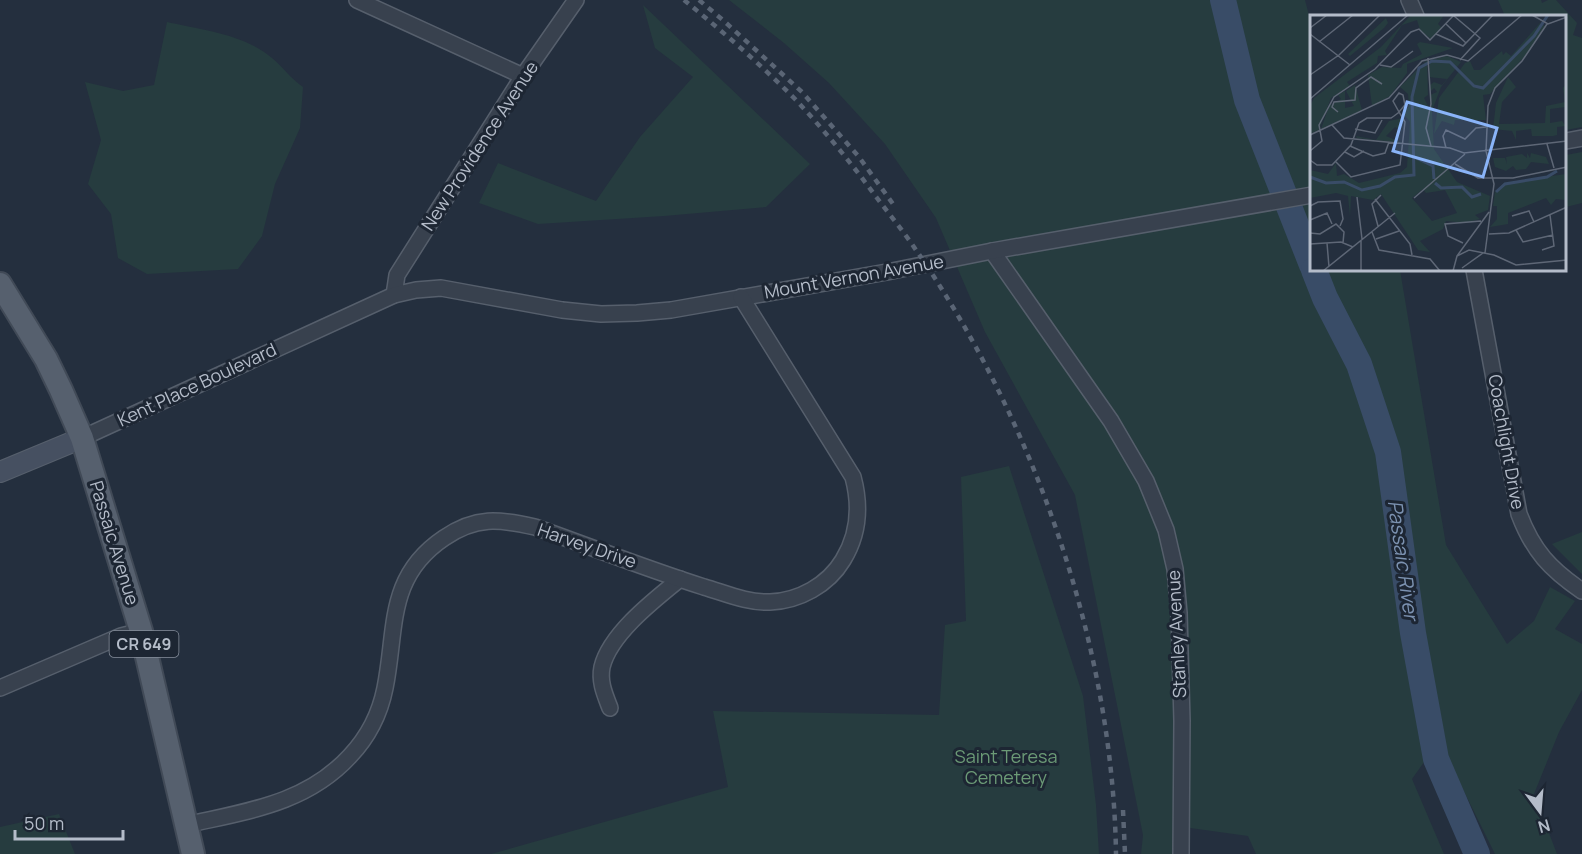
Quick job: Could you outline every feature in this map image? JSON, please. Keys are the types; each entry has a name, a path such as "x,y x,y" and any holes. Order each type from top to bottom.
{"main road":[{"name":"Passaic Avenue","path":"0,284 46,359 82,438 141,631 193,854"}],"street":[{"path":"357,0 524,76"},
{"name":"New Providence Avenue","path":"394,296 398,275 524,76 576,0"},
{"path":"1408,0 1416,15"},
{"path":"1567,141 1582,138"},
{"name":"Mount Vernon Avenue","path":"394,296 416,290 441,288 562,310 601,314 671,310 1310,195"},
{"name":"Stanley Avenue","path":"992,251 1111,421 1146,481 1166,530 1175,569 1179,614 1182,721 1181,854"},
{"name":"Coachlight Drive","path":"1474,272 1519,514 1530,540 1551,568 1582,591"},
{"name":"Kent Place Boulevard","path":"0,472 82,438 394,296"},
{"name":"Harvey Drive","path":"186,825 267,807 294,797 317,785 351,755 369,730 382,702 386,687 395,612 402,589 421,558 459,529 482,521 513,522 535,527 744,600 773,602 792,599 818,586 839,566 853,541 858,522 858,502 853,477 741,297"},
{"path":"610,708 603,691 602,667 611,648 642,611 680,579"},
{"path":"0,688 121,636 141,631"}],"green space":[{"path":"729,0 1305,0 1310,19 1310,272 1400,272 1446,545 1507,644 1534,621 1550,587 1575,601 1555,629 1582,644 1582,690 1559,732 1534,794 1557,854 1495,854 1439,741 1412,779 1444,854 1256,854 1248,836 1176,826 1177,854 1141,854 1143,835 1075,495 985,332 936,218 885,144 829,83 784,43"},
{"path":"1498,0 1541,0 1542,3 1556,0 1577,23 1573,35 1582,38 1582,127 1567,130 1567,15 1505,15"},
{"path":"643,5 810,164 766,207 538,224 479,203 498,163 596,201 640,137 693,77 655,48"},
{"path":"167,22 222,34 249,43 272,58 303,87 300,128 275,184 262,236 238,269 147,274 118,258 111,214 88,184 101,140 85,82 123,91 154,85"},
{"path":"1582,152 1582,203 1567,207 1567,155"},
{"name":"Saint Teresa Cemetery","path":"1009,466 1083,696 1096,805 1099,854 491,854 728,787 713,711 939,715 945,625 966,621 961,477"},
{"path":"1582,532 1582,574 1552,544"},
{"path":"59,814 75,854 0,854 0,827"}],"waterway":[{"name":"Passaic River","path":"1223,0 1247,100 1310,260"},
{"name":"Passaic River","path":"1315,272 1325,298 1359,364 1388,452 1413,633 1436,759 1477,854"}],"railway":[{"path":"684,0 782,86 848,160 916,250 958,316 997,387 1030,461 1059,538 1083,616 1100,696 1111,775 1116,854"},
{"path":"699,0 802,92 859,157 893,204"},
{"path":"1123,810 1125,854"}]}
